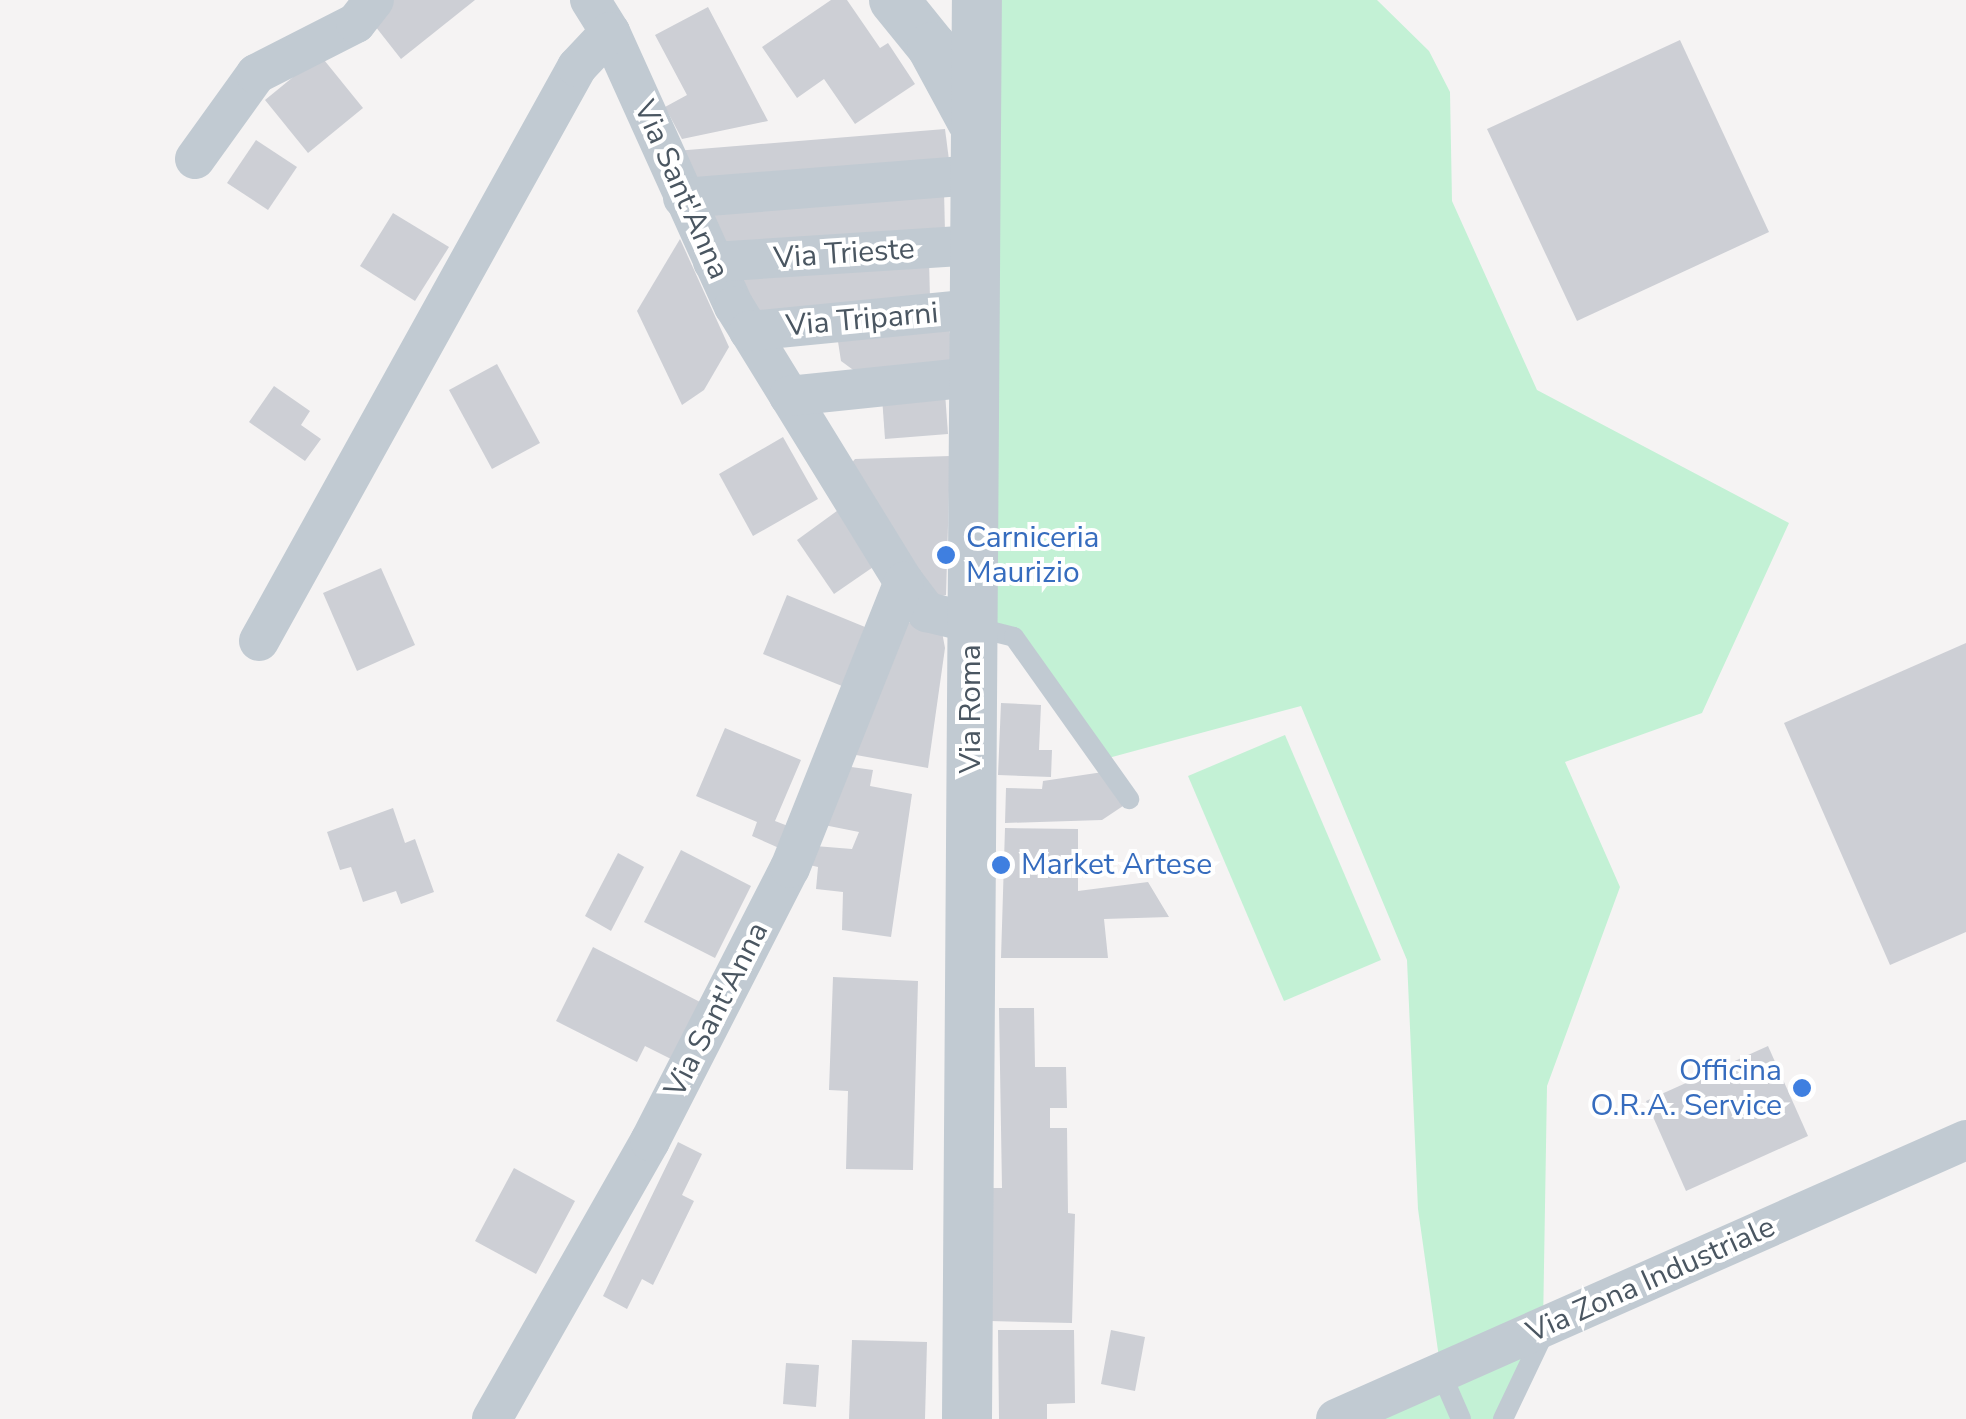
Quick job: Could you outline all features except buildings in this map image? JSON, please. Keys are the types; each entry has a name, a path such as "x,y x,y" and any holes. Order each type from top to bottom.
{"street":[{"path":"195,159 256,74 356,24 374,0"},
{"path":"896,2 952,16 971,4"},
{"path":"683,198 976,152 932,47 896,2"},
{"name":"Via Roma","path":"967,1419 976,246 971,4"},
{"path":"259,640 577,67 600,16"},
{"name":"Via Sant'Anna","path":"600,16 713,262 749,330 904,582 927,612 972,625"},
{"name":"Via Trieste","path":"713,262 976,246"},
{"name":"Via Triparni","path":"749,330 975,309"},
{"path":"790,396 974,377"},
{"name":"Via Sant'Anna","path":"492,1419 650,1142 790,868 904,582"},
{"name":"Via Zona Industriale","path":"1336,1419 1966,1140"}],"lane":[{"path":"972,625 1014,637 1129,799"},
{"path":"1503,1419 1548,1325"},
{"path":"1441,1373 1462,1419"}],"green space":[{"path":"977,0 1377,0 1429,51 1450,92 1452,201 1537,390 1789,523 1702,713 1565,762 1620,887 1547,1086 1543,1327 1503,1419 1336,1419 1441,1372 1418,1209 1407,960 1301,706 1101,760 1014,637 972,623"},
{"path":"1285,735 1381,960 1284,1001 1188,776"}],"place":[{"name":"Carniceria Maurizio","path":"946,555"},
{"name":"Market Artese","path":"1001,865"},
{"name":"Officina O.R.A. Service","path":"1802,1088"}]}
